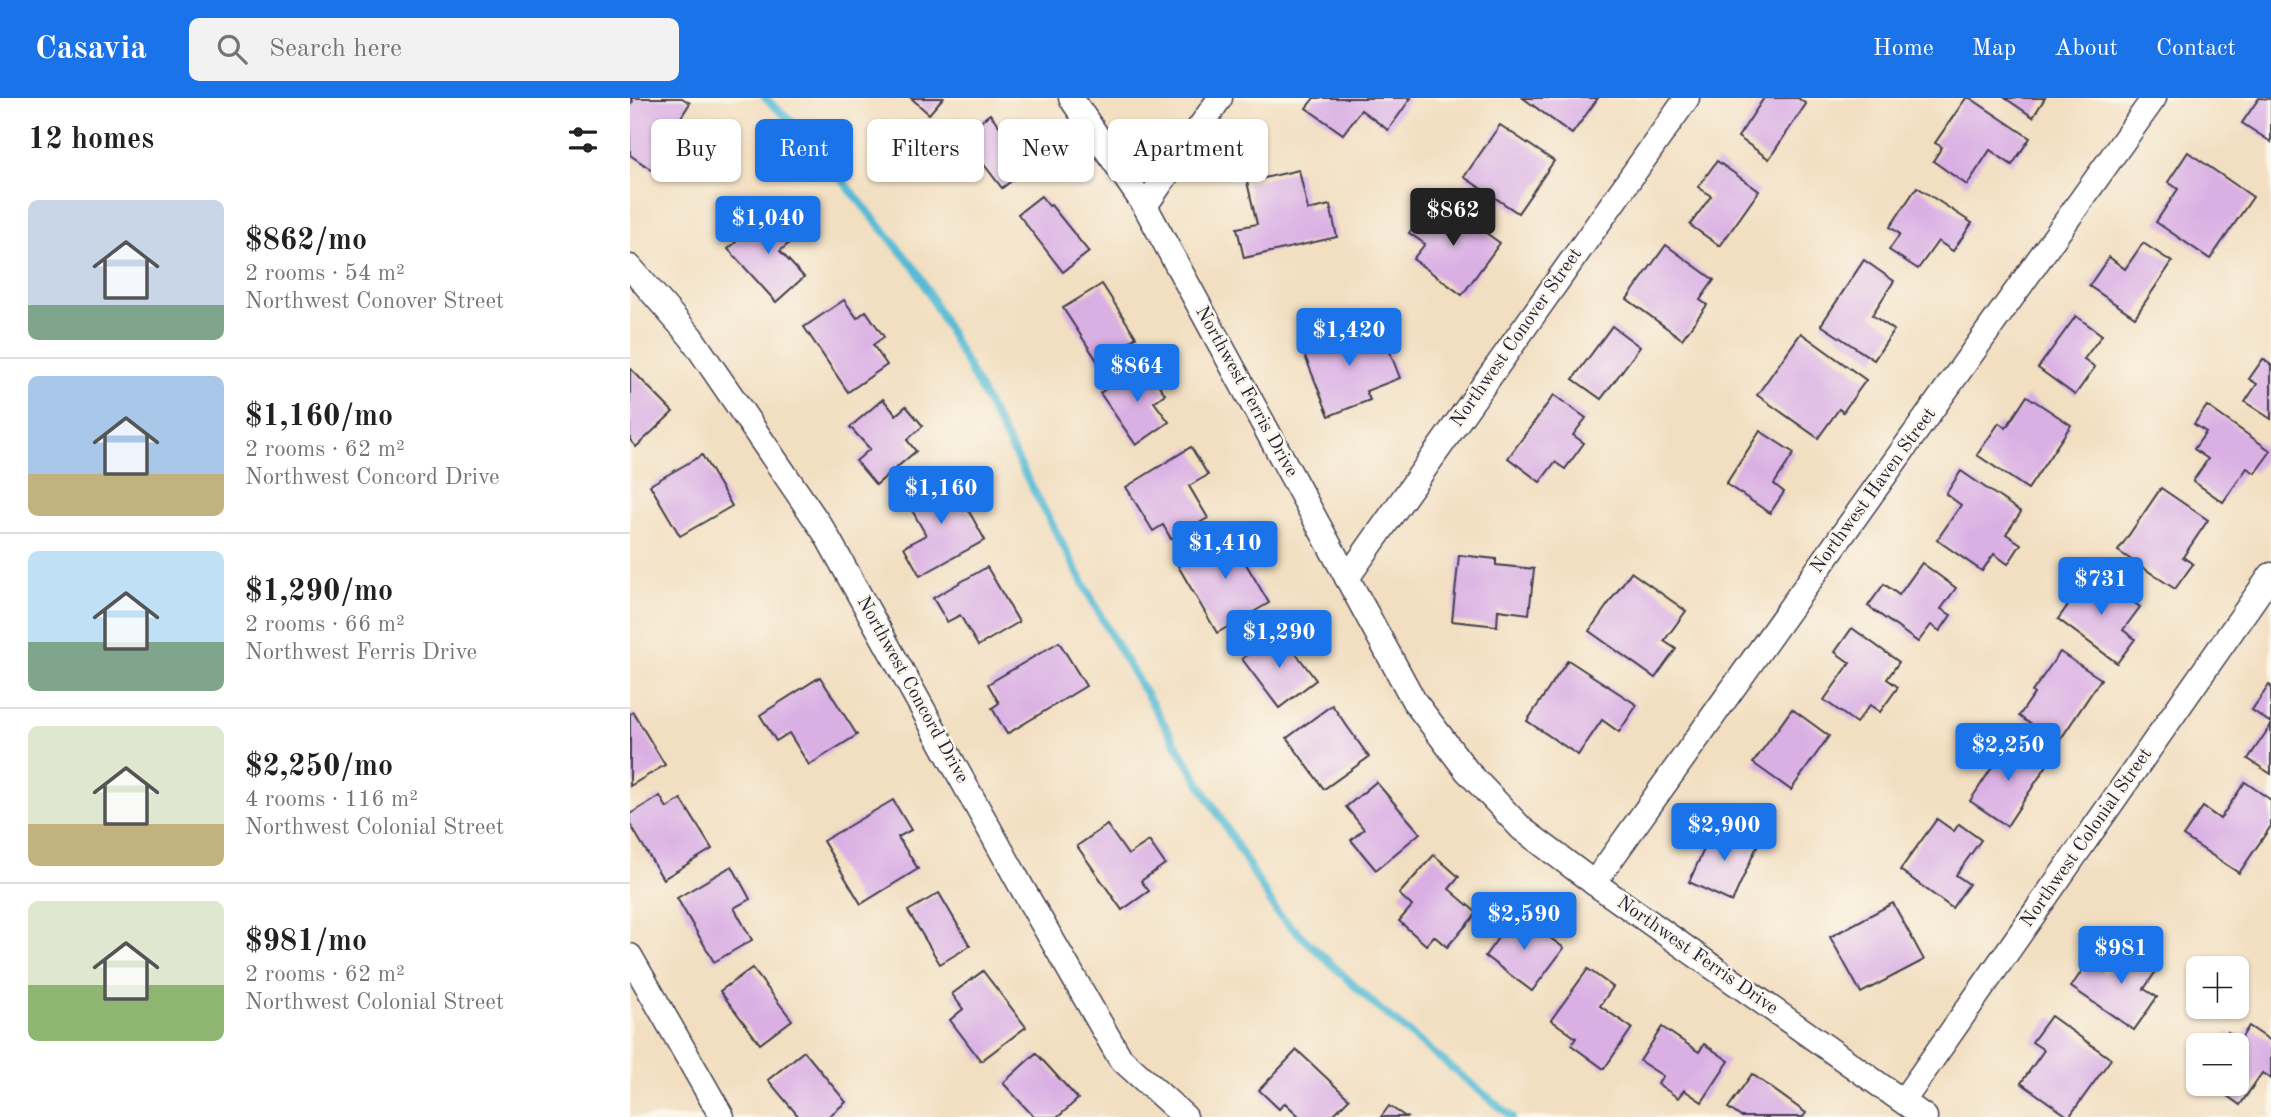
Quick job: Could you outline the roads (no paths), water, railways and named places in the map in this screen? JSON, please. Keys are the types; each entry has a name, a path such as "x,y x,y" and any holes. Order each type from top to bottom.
{"street":[{"name":"Northwest Ferris Drive","path":"1071,98 1145,206 1414,701 1467,771 1522,829 1594,883 1926,1117"},
{"path":"1145,206 1220,98"},
{"name":"Northwest Conover Street","path":"1348,578 1687,98"},
{"name":"Northwest Haven Street","path":"1594,883 2154,98"},
{"name":"Northwest Concord Drive","path":"630,267 691,337 825,533 1014,874 1120,1058 1185,1117"},
{"name":"Northwest Colonial Street","path":"1903,1101 2271,575"},
{"path":"630,956 722,1117"}],"waterway":[{"path":"765,98 800,129 917,271 1113,639 1278,914 1376,1006 1512,1117"}]}
